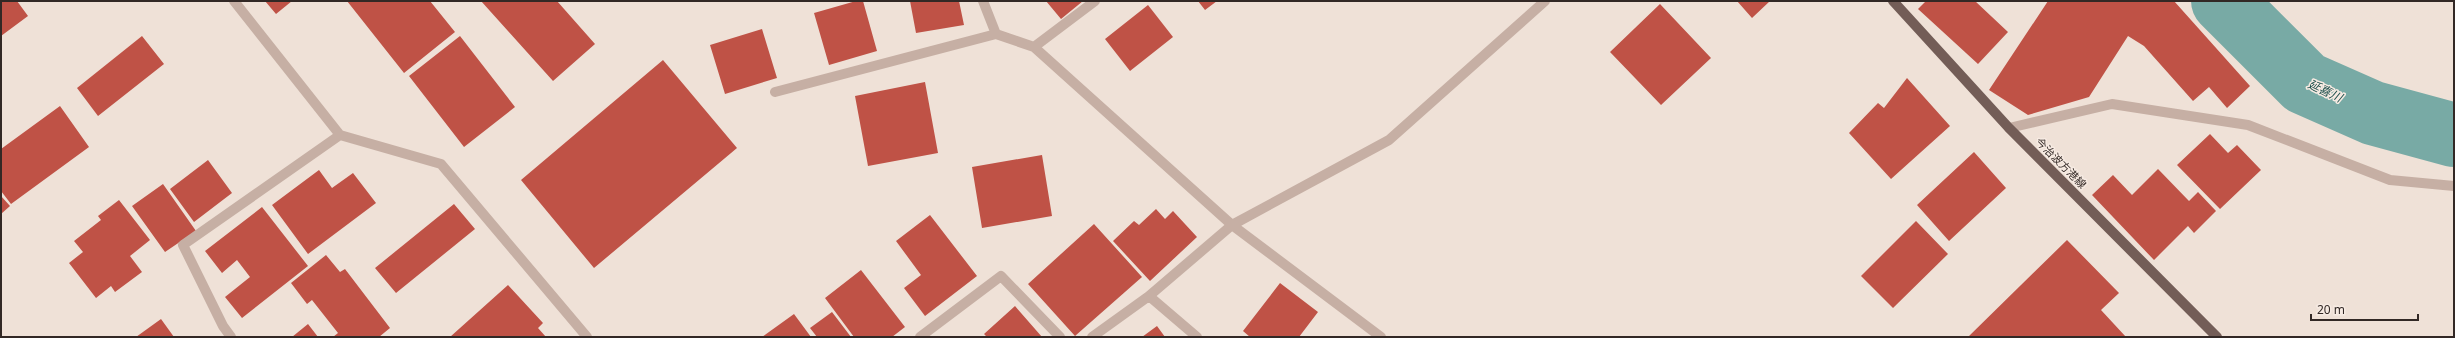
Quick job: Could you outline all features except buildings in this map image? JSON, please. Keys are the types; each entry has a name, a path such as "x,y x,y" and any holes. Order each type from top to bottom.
{"main road":[{"name":"今治波方港線","path":"1893,1 2009,128 2217,337"}],"street":[{"path":"234,1 340,135 441,164 587,337"},
{"path":"983,1 996,34"},
{"path":"1034,48 1095,1"},
{"path":"1092,337 1149,296 1232,225 1389,140 1544,1"},
{"path":"775,92 996,34 1034,48 1232,225 1381,337"},
{"path":"2009,128 2112,104 2248,125 2390,180 2454,186"},
{"path":"231,337 223,326 183,245 340,135"},
{"path":"920,337 1001,276 1060,337"},
{"path":"1149,296 1197,337"}],"waterway":[{"name":"延喜川","path":"2223,1 2305,83 2373,113 2454,135"}]}
